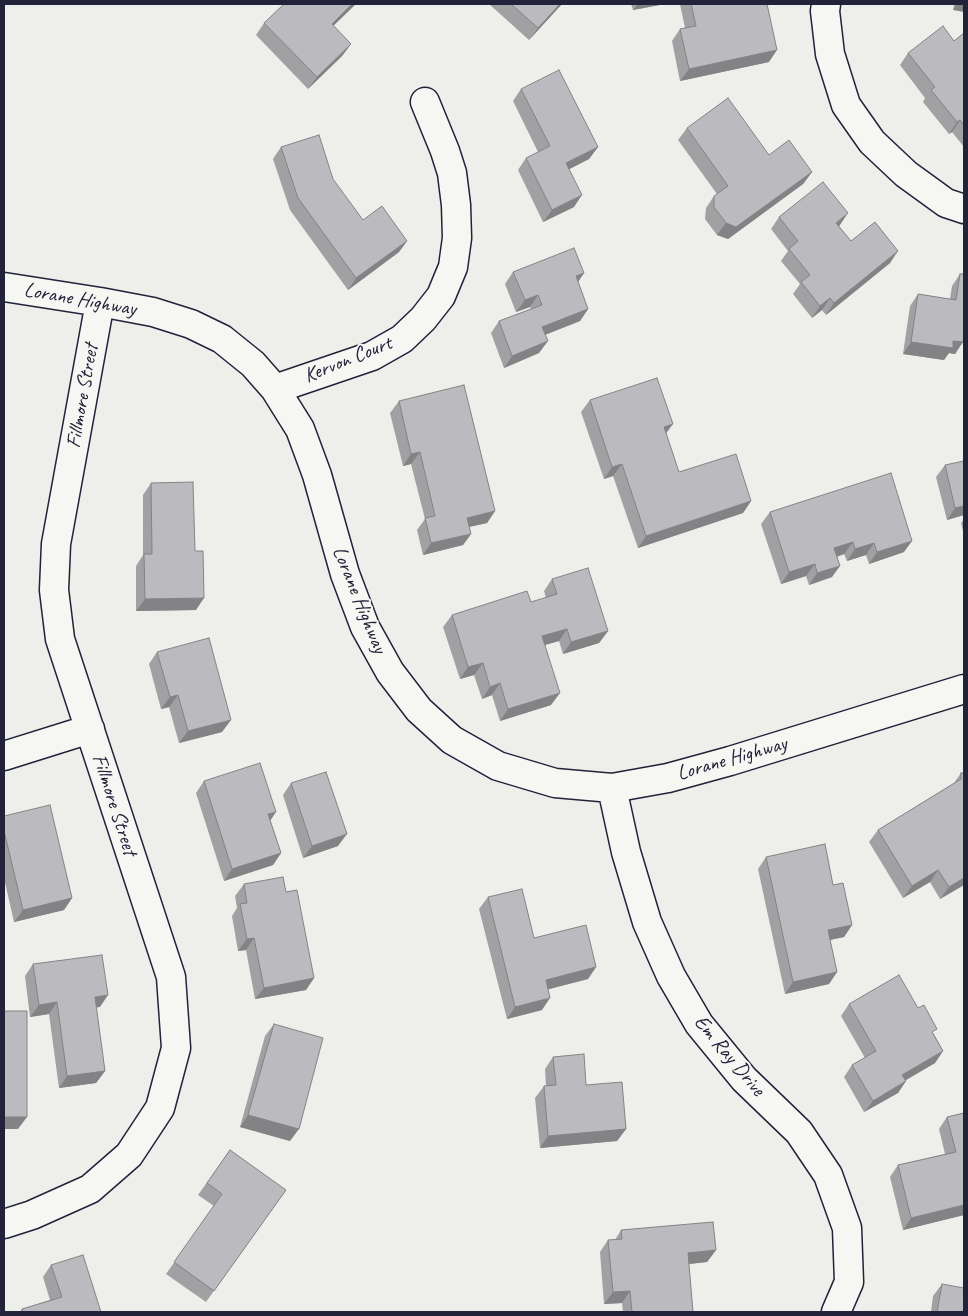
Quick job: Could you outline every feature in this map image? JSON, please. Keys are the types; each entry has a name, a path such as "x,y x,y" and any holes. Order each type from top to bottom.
{"street":[{"path":"826,4 825,11 830,54 846,105 872,142 906,174 946,203 964,209"},
{"name":"Kervon Court","path":"275,388 372,356 402,339 423,319 441,296 453,267 457,238 456,205 452,173 424,102"},
{"name":"Lorane Highway","path":"4,287 154,312 192,324 222,340 253,364 275,388 300,429 316,475 345,574 365,627 390,672 419,710 452,740 498,766 555,783 612,788 668,778 730,761 964,689"},
{"name":"Fillmore Street","path":"4,1224 32,1215 90,1189 129,1155 160,1108 176,1048 171,977 60,639 54,590 56,544 100,302"},
{"path":"4,756 90,729"},
{"name":"Em Ray Drive","path":"612,788 626,852 647,922 672,976 699,1024 744,1079 799,1132 828,1175 847,1228 849,1282 836,1312"}],"building":[{"path":"284,4 352,4 332,24 351,44 317,77 264,23"},
{"path":"511,4 560,4 538,28"},
{"path":"691,4 767,4 777,50 689,69 680,29 696,26"},
{"path":"943,26 954,41 964,33 964,125 960,120 957,122 931,90 935,87 908,53"},
{"path":"559,70 598,147 566,163 582,195 552,210 526,158 550,146 521,89"},
{"path":"728,98 769,155 789,140 812,172 736,227 726,223 714,207 714,196 728,186 687,128"},
{"path":"319,135 333,179 363,220 382,206 407,241 356,278 298,198 281,147"},
{"path":"823,182 848,213 836,223 851,241 875,222 898,251 834,303 830,298 820,306 801,282 810,275 789,249 798,241 779,217"},
{"path":"574,248 584,273 576,276 588,309 542,327 548,341 512,356 499,321 542,305 538,295 525,300 513,272"},
{"path":"960,274 964,274 963,342 953,341 953,348 911,342 918,294 956,300"},
{"path":"657,378 673,424 664,427 679,472 736,454 751,501 646,536 622,464 612,467 590,400"},
{"path":"464,385 495,511 467,518 471,534 431,543 425,518 435,516 420,452 411,454 399,401"},
{"path":"964,461 964,506 955,508 945,465"},
{"path":"891,473 912,541 877,552 874,543 855,549 853,542 834,548 840,566 817,573 815,564 789,572 770,512"},
{"path":"193,482 195,551 203,551 204,598 145,599 144,554 152,554 151,483"},
{"path":"588,568 608,631 571,642 567,629 542,636 560,693 508,709 500,683 490,687 483,663 468,667 452,615 527,591 531,602 557,594 552,579"},
{"path":"209,638 231,720 188,731 178,695 170,697 157,652"},
{"path":"260,763 276,812 268,814 281,853 232,869 204,781"},
{"path":"326,772 347,834 312,846 291,783"},
{"path":"961,773 964,773 964,878 949,887 938,870 912,886 878,830 961,779"},
{"path":"50,805 72,898 23,910 4,831 4,816"},
{"path":"825,844 833,885 843,883 852,925 828,930 837,972 793,982 766,857"},
{"path":"283,877 286,892 297,890 314,978 264,988 254,938 247,939 240,904 247,903 244,884"},
{"path":"522,889 534,938 586,925 596,967 546,980 550,998 515,1007 488,897"},
{"path":"102,955 108,995 95,997 105,1071 67,1076 57,1002 39,1005 33,964"},
{"path":"899,975 918,1008 924,1005 937,1029 932,1032 943,1051 902,1075 906,1081 873,1101 852,1065 876,1051 849,1004"},
{"path":"4,1011 27,1011 27,1117 4,1117"},
{"path":"274,1024 323,1038 299,1129 248,1115"},
{"path":"584,1054 586,1085 622,1082 626,1129 548,1136 544,1086 556,1085 553,1057"},
{"path":"964,1113 964,1205 911,1218 898,1165 956,1152 947,1117"},
{"path":"230,1150 286,1190 214,1291 174,1262 222,1194 207,1183"},
{"path":"713,1222 716,1250 688,1253 693,1312 632,1312 630,1291 613,1292 608,1240 622,1239 621,1230"},
{"path":"83,1255 101,1312 23,1312 22,1309 62,1297 51,1265"},
{"path":"942,1284 964,1288 964,1312 937,1312"}]}
